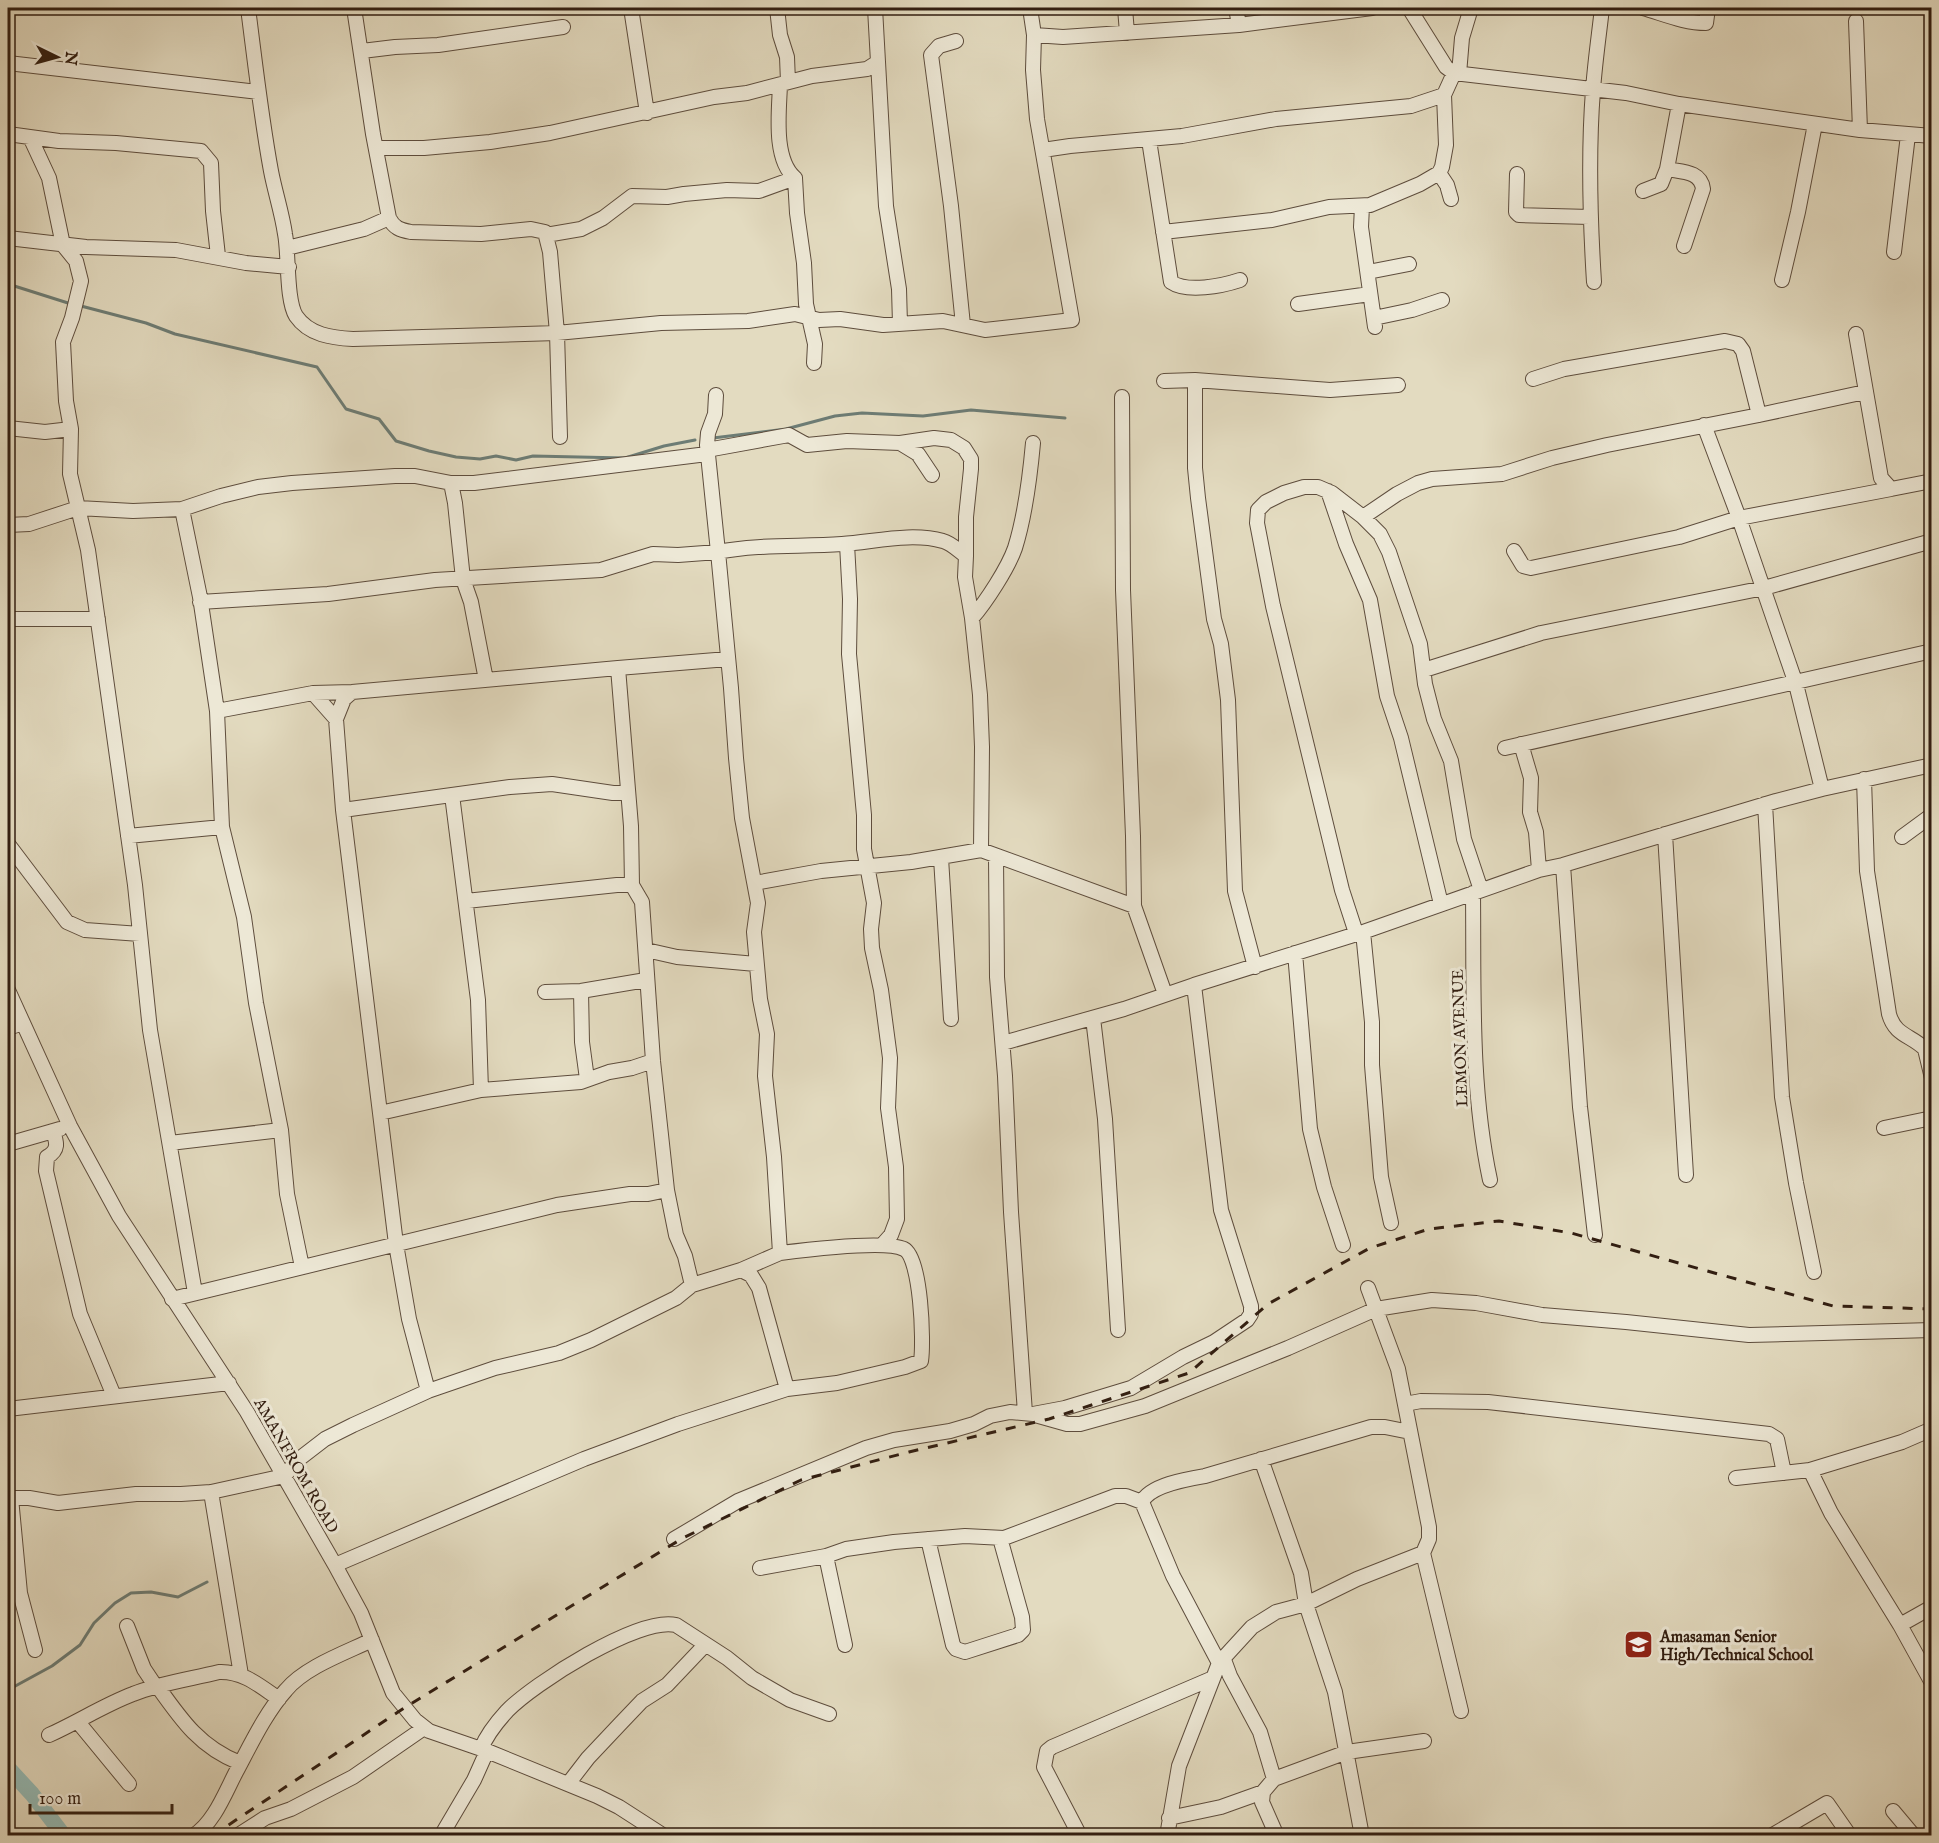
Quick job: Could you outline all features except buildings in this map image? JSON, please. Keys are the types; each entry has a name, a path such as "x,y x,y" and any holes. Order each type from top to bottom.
{"street":[{"path":"248,8 258,92 271,172 287,248 289,286 296,315 308,327 333,338 557,333 662,323 748,321 795,314 819,320 840,319 883,325 943,321 985,330 1071,320 1036,119 1033,70 1034,35 1030,8"},
{"path":"354,8 376,148 392,224 400,230 411,232 481,234 531,229 545,232 550,252 557,333 560,437"},
{"path":"631,8 647,113"},
{"path":"777,8 780,35 787,57 779,141 786,170 795,177 808,317 813,329 815,344 814,363"},
{"path":"875,8 886,206 899,289 900,324"},
{"path":"1125,8 1127,33"},
{"path":"1236,8 1239,25"},
{"path":"1034,35 1064,37 1239,25 1372,8"},
{"path":"1409,8 1446,67 1457,74 1626,93 1679,104 1860,130 1932,136"},
{"path":"1451,199 1439,173 1446,145 1444,95 1457,74 1462,38 1471,8"},
{"path":"1594,282 1590,217 1593,90 1602,8"},
{"path":"1643,8 1686,21 1706,23 1708,8"},
{"path":"1856,21 1860,130"},
{"path":"362,51 438,45 563,27"},
{"path":"956,40 939,46 931,55 951,206 963,325"},
{"path":"8,63 258,92"},
{"path":"376,148 424,148 490,142 550,133 703,99 747,93 812,76 867,69 878,63"},
{"path":"1043,150 1182,136 1276,119 1411,106 1444,95"},
{"path":"1643,191 1661,184 1667,169 1679,104"},
{"path":"1782,280 1815,124"},
{"path":"8,134 201,152 211,163 218,256"},
{"path":"1894,252 1908,135"},
{"path":"30,137 49,178 63,245 76,261 81,281 72,318 63,342 66,401 71,429 69,464 88,550 128,836 150,1030 195,1293"},
{"path":"1149,140 1171,282 1178,286 1217,287 1240,280"},
{"path":"1667,169 1698,176 1702,180 1703,189 1684,246"},
{"path":"1163,232 1272,220 1329,207 1362,206 1397,195 1439,173"},
{"path":"1516,174 1516,212 1519,215 1590,217"},
{"path":"546,235 581,229 603,218 632,196 667,197 728,190 759,191 795,177"},
{"path":"1362,206 1362,227 1374,323 1442,300"},
{"path":"287,248 364,229 389,218"},
{"path":"8,238 63,245 176,250 246,263 289,267"},
{"path":"1368,272 1409,264"},
{"path":"1298,304 1371,294"},
{"path":"1856,334 1881,478 1891,489"},
{"path":"1533,379 1564,369 1725,341 1738,344 1743,351 1759,415"},
{"path":"1164,381 1195,380 1323,390 1398,385"},
{"path":"1195,380 1195,468 1198,498 1214,619 1221,644 1228,700 1235,891 1255,967"},
{"path":"1363,516 1418,483 1432,479 1502,474 1607,444 1865,392"},
{"path":"716,395 715,414 708,433 707,452 740,798 758,903 754,932 756,964 766,1034 765,1076 774,1157 780,1253"},
{"path":"1122,397 1123,590 1134,906 1165,994"},
{"path":"1704,425 1764,588 1796,684 1822,789"},
{"path":"8,428 45,432 71,429"},
{"path":"8,525 29,524 78,508 133,511 182,509 258,487 292,483 395,476 415,476 451,483 474,483 707,452 789,435 807,445 848,441 900,443 934,438 951,440 964,448 971,459 966,517 965,577 972,618 981,728 981,850"},
{"path":"900,443 918,454 932,475"},
{"path":"972,618 1007,566 1015,547 1031,468 1033,443"},
{"path":"1514,551 1523,566 1531,568 1679,537 1739,518 1932,482"},
{"path":"451,483 463,579 471,602 486,680"},
{"path":"1391,1223 1381,1177 1372,1065 1372,1022 1360,932 1340,880 1276,617 1257,523 1258,510 1266,502 1284,493 1318,487 1328,491 1346,544 1370,600 1387,696 1401,738 1441,904"},
{"name":"LEMON AVENUE","path":"1328,491 1363,516 1380,534 1389,552 1420,644 1425,684 1433,714 1451,761 1464,839 1477,892 1476,1073 1481,1138 1490,1180"},
{"path":"182,509 200,602 217,711 222,827 244,917 256,1003 280,1130 287,1194 302,1267"},
{"path":"200,602 328,594 435,580 601,570 653,554 718,552 773,545 847,544 927,538 945,541 966,556"},
{"path":"1425,670 1542,633 1764,588 1932,541"},
{"path":"335,1565 584,1459 678,1424 787,1389 837,1383 905,1367 921,1360 921,1317 916,1269 912,1256 906,1249 897,1220 896,1167 888,1108 890,1058 872,948 873,888 867,867 849,654 850,599 847,544"},
{"path":"471,602 489,577"},
{"path":"8,619 98,619"},
{"path":"1505,748 1796,684 1932,651"},
{"path":"217,711 313,693 352,692 728,659"},
{"path":"618,668 631,837 632,885 642,902 653,1061 667,1190 676,1234 685,1256 692,1285"},
{"path":"352,692 344,699 336,719 344,810 396,1244 408,1319 428,1390"},
{"path":"313,693 336,719"},
{"path":"1521,744 1531,778 1530,812 1536,832 1539,870"},
{"path":"1003,1043 1093,1018 1255,967 1539,870 1563,865 1765,804 1864,779 1932,765"},
{"path":"1864,779 1867,871 1889,1014 1898,1032 1925,1049 1932,1078"},
{"path":"344,810 510,787 552,784 627,793"},
{"path":"452,795 478,1000 481,1089"},
{"path":"1765,804 1782,1096 1814,1272"},
{"path":"1902,837 1932,815"},
{"path":"128,836 222,827"},
{"path":"1665,834 1686,1175"},
{"path":"8,844 67,922 85,930 140,934"},
{"path":"755,883 821,871 941,858 981,850 1134,906"},
{"path":"996,856 995,939 1003,1043 1011,1212 1029,1414"},
{"path":"941,858 951,1019"},
{"path":"1563,865 1580,1107 1595,1235"},
{"path":"466,901 632,885"},
{"path":"646,950 677,957 756,964"},
{"path":"1295,953 1310,1130 1324,1187 1343,1245"},
{"path":"545,992 581,991 646,980"},
{"path":"1029,1414 1076,1405 1131,1388 1183,1357 1214,1342 1247,1320 1251,1314 1251,1306 1221,1210 1194,985"},
{"name":"AMANFROM ROAD","path":"8,990 70,1126 119,1216 229,1383 284,1476 361,1613 393,1693 424,1728 568,1784 619,1807 664,1836"},
{"path":"581,991 582,1042 587,1080"},
{"path":"1093,1018 1106,1119 1118,1330"},
{"path":"8,1028 23,1023"},
{"path":"380,1113 481,1089 581,1082 653,1061"},
{"path":"1884,1128 1932,1118"},
{"path":"8,1144 70,1126"},
{"path":"170,1143 280,1130"},
{"path":"53,1131 57,1145 54,1153 47,1157 46,1171 80,1314 114,1396"},
{"path":"172,1299 557,1205 667,1190"},
{"path":"883,1245 891,1235 897,1220"},
{"path":"35,1650 14,1594 9,1498 29,1498 58,1503 136,1494 211,1492 284,1476 299,1459 325,1439 428,1390 495,1368 559,1353 591,1340 676,1298 692,1285 748,1270 780,1253 883,1245 906,1249"},
{"path":"748,1270 759,1288 787,1389"},
{"path":"1368,1288 1398,1369 1429,1527 1429,1539 1423,1553 1461,1711"},
{"path":"674,1539 738,1501 866,1448 894,1440 950,1431 974,1424 990,1416 1010,1412 1029,1414 1067,1424 1080,1424 1145,1406 1288,1348 1376,1309 1432,1300 1454,1301 1542,1315 1749,1335 1932,1330"},
{"path":"8,1409 229,1383"},
{"path":"1405,1404 1421,1401 1488,1402 1769,1434 1777,1439 1784,1473"},
{"path":"1274,1779 1260,1732 1173,1576 1142,1502 1145,1495 1165,1486 1371,1427 1410,1432"},
{"path":"1736,1478 1810,1470 1902,1442 1932,1429"},
{"path":"1261,1460 1301,1573 1306,1604 1335,1692 1362,1836"},
{"path":"1810,1470 1837,1523 1900,1624 1932,1683"},
{"path":"211,1492 241,1674"},
{"path":"760,1568 826,1556 846,1549 894,1542 965,1536 1000,1538 1115,1496 1126,1496 1142,1502"},
{"path":"928,1539 953,1645 956,1649 965,1652 1018,1635 1023,1630 1022,1617 1000,1538"},
{"path":"1167,1836 1179,1766 1221,1660 1252,1627 1276,1612 1306,1604 1356,1579 1423,1553"},
{"path":"826,1556 845,1645"},
{"path":"1900,1624 1932,1607"},
{"path":"441,1836 474,1780 487,1735 509,1710 562,1669 627,1635 667,1623 676,1624 727,1658 752,1678 790,1700 828,1714"},
{"path":"127,1626 144,1669 180,1719 220,1755 240,1763"},
{"path":"193,1836 203,1828 218,1807 240,1763 279,1699 298,1677 372,1640"},
{"path":"568,1784 588,1758 642,1701 667,1685 705,1645"},
{"path":"50,1736 78,1722 97,1709 136,1692 219,1672 241,1674 279,1699"},
{"path":"1080,1836 1044,1767 1047,1751 1213,1678"},
{"path":"78,1722 129,1784"},
{"path":"237,1836 265,1818 291,1809 353,1777 424,1728"},
{"path":"1169,1818 1221,1807 1263,1792 1274,1779 1347,1752 1424,1742"},
{"path":"1263,1792 1262,1802 1277,1836"},
{"path":"1771,1836 1827,1803 1850,1836"},
{"path":"1893,1811 1914,1836"}],"waterway":[{"path":"8,284 68,303"},
{"path":"81,306 146,323 175,334 317,367 346,409 379,419 396,441 456,457 480,459 496,456 516,460 533,456 625,458 664,446 695,440"},
{"path":"713,438 786,429 835,416 862,413 923,416 971,410 1065,418"},
{"path":"8,1690 52,1666 80,1645 94,1623 115,1603 131,1593 151,1592 178,1597 207,1582"},
{"path":"8,1768 32,1794 64,1836"}],"railway":[{"path":"212,1836 404,1708 683,1538 801,1480 1049,1419 1189,1373 1268,1304 1370,1248 1429,1229 1499,1221 1571,1233 1833,1306 1932,1309"}],"place":[{"name":"Amasaman Senior High/Technical School","path":"1639,1645"}]}
